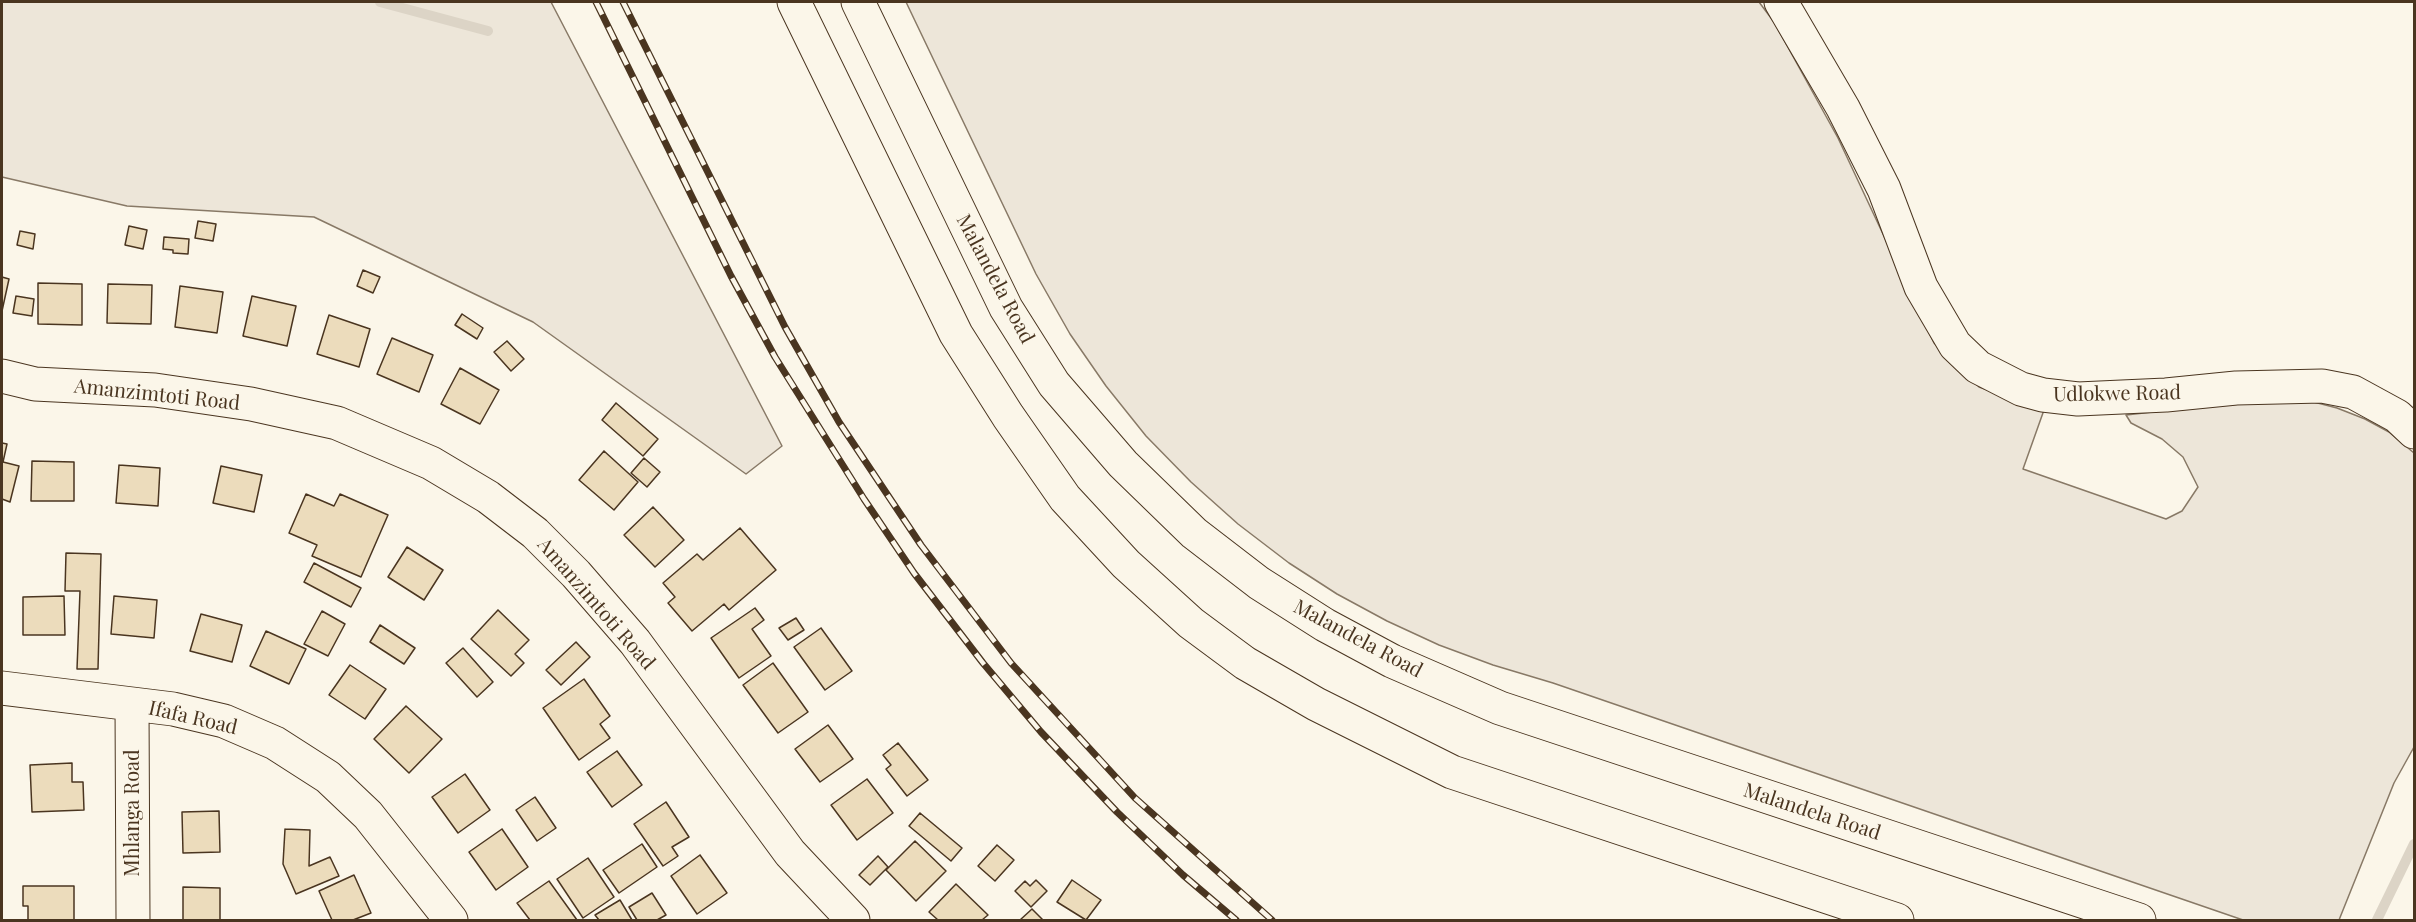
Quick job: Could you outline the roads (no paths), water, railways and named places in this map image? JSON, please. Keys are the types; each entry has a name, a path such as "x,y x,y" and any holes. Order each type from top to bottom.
{"main road":[{"path":"794,2 956,334 1008,416 1065,498 1126,564 1191,622 1245,663 1316,704 1452,772 1897,921"},
{"name":"Malandela Road","path":"858,2 1006,308 1054,384 1123,464 1194,533 1259,583 1325,625 1392,661 1500,708 2139,921"},
{"name":"Udlokwe Road","path":"1781,2 1843,108 1884,189 1921,287 1955,345 1978,367 2021,389 2043,395 2078,399 2166,395 2236,388 2322,386 2353,392 2397,416 2415,432"},
{"name":"Amanzimtoti Road","path":"2,376 35,384 176,393 251,404 337,423 431,463 488,497 535,533 576,574 635,642 790,853 853,921"},
{"name":"Ifafa Road","path":"2,688 173,710 224,721 275,743 328,777 368,815 446,917"},
{"name":"Mhlanga Road","path":"132,705 133,921"}],"waterway":[{"path":"380,2 488,31"},
{"path":"2377,920 2414,844"}],"railway":[{"path":"596,2 731,276 775,357 864,499 914,573 983,663 1041,732 1117,812 1183,875 1236,920"},
{"path":"623,2 785,327 839,422 921,545 1011,663 1135,798 1272,920"}]}
